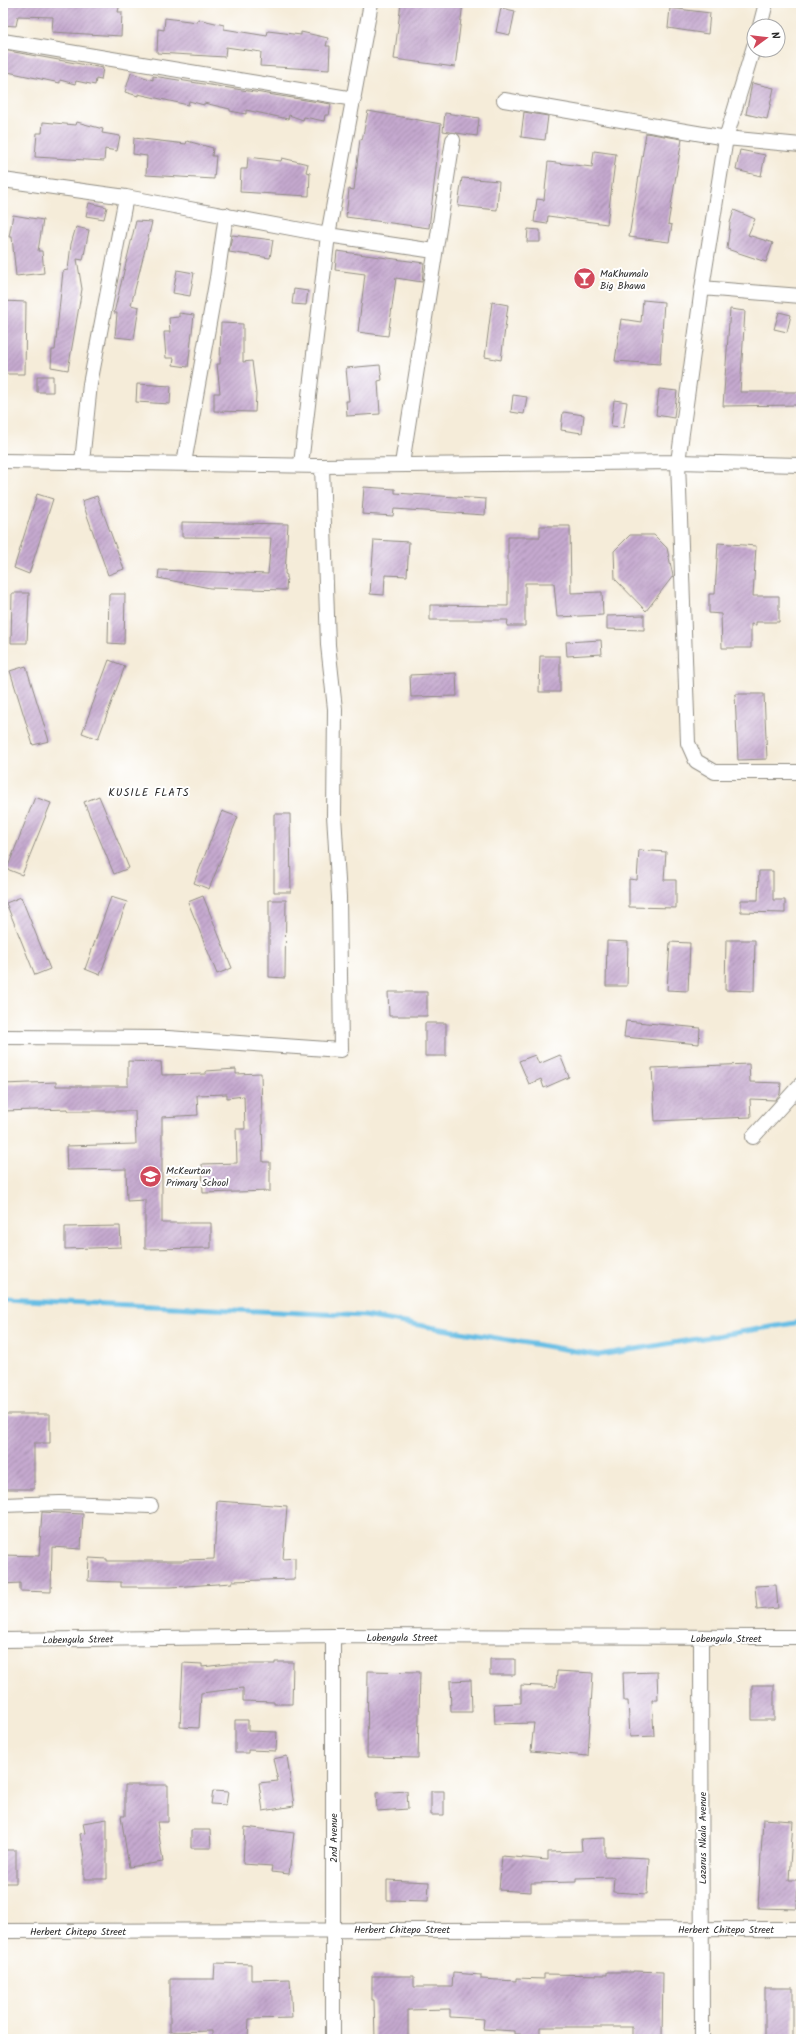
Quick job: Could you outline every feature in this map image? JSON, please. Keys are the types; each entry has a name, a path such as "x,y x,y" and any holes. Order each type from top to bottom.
{"street":[{"path":"301,464 328,235 371,3"},
{"path":"762,18 766,3"},
{"path":"3,41 354,99"},
{"path":"750,58 726,138 702,288 678,462 688,743 696,761 715,772 801,772"},
{"path":"504,100 726,138 801,145"},
{"path":"402,464 434,251 453,140"},
{"path":"3,180 126,197 328,235 434,251"},
{"path":"82,462 90,384 126,197"},
{"path":"184,463 217,278 226,215"},
{"path":"702,288 801,296"},
{"path":"3,461 301,464 322,466 678,462 801,465"},
{"path":"3,1037 168,1038 341,1050 339,897 334,815 335,709 328,645 322,466"},
{"path":"753,1137 801,1084"},
{"path":"3,1505 60,1503 151,1506"},
{"name":"Lobengula Street","path":"3,1640 333,1636 701,1638 801,1637"},
{"name":"2nd Avenue","path":"333,1636 333,2039"},
{"name":"Lazarus Nkala Avenue","path":"701,1638 702,2039"},
{"name":"Herbert Chitepo Street","path":"3,1931 801,1929"}],"building":[{"path":"3,3 120,3 118,12 122,12 121,36 52,32 53,17 18,16 16,26 3,25"},
{"path":"401,3 463,3 455,67 394,59"},
{"path":"501,8 515,11 510,35 496,32"},
{"path":"670,8 710,13 708,34 668,28"},
{"path":"165,18 197,22 198,19 224,25 224,29 267,36 268,31 301,35 301,32 328,38 326,46 330,46 329,70 260,66 261,52 226,47 225,57 157,53 158,29 164,30"},
{"path":"3,50 103,68 101,80 96,79 95,85 76,81 75,84 60,80 60,83 3,71"},
{"path":"131,73 153,80 153,76 331,104 329,115 325,115 324,121 304,117 303,120 289,115 288,119 246,110 246,114 230,111 230,109 204,103 204,105 189,101 188,105 138,94 138,96 125,92"},
{"path":"752,83 774,88 767,119 746,114"},
{"path":"368,111 441,124 429,228 346,217 349,189 354,190 360,139 362,140"},
{"path":"524,112 548,116 545,140 521,137"},
{"path":"445,113 479,118 477,136 443,131"},
{"path":"43,122 76,125 77,122 103,129 102,133 120,136 117,151 105,149 104,161 35,157 37,133 42,133"},
{"path":"646,133 682,139 668,224 672,225 669,242 629,237"},
{"path":"134,138 186,144 187,141 213,148 212,156 216,156 214,179 146,175 147,156 133,154"},
{"path":"740,150 765,155 761,176 736,170"},
{"path":"594,151 616,154 607,224 548,216 547,224 534,222 537,199 544,200 548,162 592,167"},
{"path":"248,157 281,161 282,158 308,164 306,172 310,173 309,196 240,192 241,169 247,169"},
{"path":"462,178 499,181 497,210 458,206"},
{"path":"89,203 107,207 104,219 86,216"},
{"path":"734,210 755,219 748,235 773,243 766,262 727,249 730,223"},
{"path":"13,215 43,220 38,251 42,251 44,273 16,276 12,237 9,237"},
{"path":"136,221 152,222 131,305 139,307 134,339 115,337 117,313 114,313"},
{"path":"76,227 89,230 83,260 77,259 82,289 68,370 51,367 52,350 55,350 63,271 68,270 71,244"},
{"path":"528,229 540,230 540,242 527,242"},
{"path":"232,235 273,240 270,258 229,252"},
{"path":"337,251 424,263 422,282 396,278 388,336 358,332 365,274 335,270"},
{"path":"177,270 194,273 190,296 173,293"},
{"path":"294,289 308,291 306,305 292,304"},
{"path":"643,300 664,302 660,364 615,361 621,319 641,322"},
{"path":"3,301 26,302 25,374 3,374"},
{"path":"492,302 508,305 501,360 485,357"},
{"path":"730,309 745,311 740,392 801,392 801,405 723,406"},
{"path":"779,312 791,315 787,332 774,329"},
{"path":"179,313 194,315 188,367 173,365 174,358 166,358 164,332 170,332 169,318 179,317"},
{"path":"221,323 243,324 243,362 252,361 256,394 255,412 214,411 214,393 220,393 217,364 220,364"},
{"path":"380,365 382,380 378,381 380,414 347,416 346,401 349,401 346,368"},
{"path":"37,376 53,376 53,392 37,392"},
{"path":"137,384 171,386 170,404 136,402"},
{"path":"659,389 677,391 674,418 656,415"},
{"path":"513,395 527,397 524,414 511,412"},
{"path":"614,400 627,402 623,428 611,427"},
{"path":"563,412 584,415 582,433 561,430"},
{"path":"364,487 395,489 395,493 486,499 485,515 394,509 393,516 362,514"},
{"path":"37,494 53,499 29,574 14,568"},
{"path":"97,496 124,569 108,575 82,501"},
{"path":"182,522 288,524 285,574 287,575 286,590 210,588 158,578 159,570 268,574 271,538 182,537"},
{"path":"540,526 570,526 571,593 602,592 603,615 557,617 554,583 525,583 525,626 507,626 508,620 430,620 430,605 508,606 508,537 540,537"},
{"path":"630,535 654,535 667,548 673,576 646,611 615,579 614,551"},
{"path":"374,540 409,542 407,576 385,575 384,595 370,594"},
{"path":"718,543 756,546 753,596 779,596 779,622 756,622 756,625 751,624 751,648 722,648 721,614 709,613 709,594 715,594"},
{"path":"12,593 29,593 27,643 11,643"},
{"path":"109,594 125,594 124,644 108,643"},
{"path":"644,615 644,630 607,629 607,616"},
{"path":"601,640 602,654 567,656 566,642"},
{"path":"540,656 560,656 560,692 539,692"},
{"path":"109,660 125,666 98,739 82,733"},
{"path":"26,666 49,741 33,745 10,671"},
{"path":"456,673 457,696 411,697 410,675"},
{"path":"735,694 764,694 767,759 738,760"},
{"path":"99,796 129,868 114,874 84,802"},
{"path":"35,797 51,803 22,875 7,869"},
{"path":"222,811 238,817 209,889 194,883"},
{"path":"274,814 290,814 291,892 274,892"},
{"path":"639,850 666,852 664,880 676,880 676,908 629,907 629,879 637,880"},
{"path":"759,871 773,871 773,900 785,900 785,913 741,912 741,900 758,900"},
{"path":"203,896 232,968 217,974 188,902"},
{"path":"21,897 50,969 35,975 6,903"},
{"path":"111,897 127,902 100,975 85,969"},
{"path":"269,900 286,900 285,978 269,977"},
{"path":"726,940 755,940 754,991 725,990"},
{"path":"607,941 628,942 627,986 606,986"},
{"path":"670,942 690,943 688,991 667,990"},
{"path":"388,992 427,992 427,1016 389,1016"},
{"path":"626,1021 700,1028 699,1044 624,1037"},
{"path":"425,1023 446,1023 446,1056 425,1056"},
{"path":"535,1055 539,1064 560,1055 569,1077 544,1088 541,1079 529,1084 519,1061"},
{"path":"128,1061 161,1062 162,1075 206,1074 206,1071 236,1069 236,1074 261,1073 263,1162 270,1162 270,1191 203,1193 202,1164 237,1163 236,1129 245,1129 244,1096 227,1098 227,1094 197,1095 198,1115 162,1117 162,1223 211,1223 211,1248 145,1249 145,1200 127,1201 126,1169 67,1170 66,1146 136,1144 135,1111 68,1111 68,1109 3,1111 3,1084 56,1082 56,1086 128,1086"},
{"path":"749,1064 750,1082 781,1083 780,1094 775,1100 750,1099 751,1117 655,1121 652,1068"},
{"path":"120,1226 121,1247 65,1249 65,1227"},
{"path":"3,1414 50,1414 50,1443 34,1443 34,1489 3,1489"},
{"path":"217,1501 287,1506 283,1559 295,1558 295,1579 232,1581 232,1583 171,1587 121,1587 121,1582 88,1581 89,1558 107,1559 107,1561 184,1561 214,1559"},
{"path":"42,1512 83,1514 81,1549 52,1547 51,1592 20,1591 20,1583 3,1584 3,1555 39,1556"},
{"path":"776,1585 778,1608 757,1610 755,1586"},
{"path":"490,1659 515,1659 515,1675 490,1675"},
{"path":"275,1662 293,1662 292,1704 243,1701 243,1688 201,1693 199,1728 180,1727 183,1663 202,1664 202,1667 228,1664 275,1664"},
{"path":"368,1671 420,1672 418,1758 367,1757"},
{"path":"557,1671 593,1673 588,1756 531,1751 534,1723 495,1724 494,1704 521,1703 521,1685 556,1687"},
{"path":"657,1672 658,1700 652,1700 654,1736 630,1737 628,1701 624,1701 623,1673"},
{"path":"471,1680 472,1712 451,1712 450,1681"},
{"path":"752,1685 774,1685 774,1720 752,1720"},
{"path":"235,1720 248,1720 248,1731 277,1732 276,1751 248,1750 248,1753 235,1753"},
{"path":"287,1756 294,1806 263,1811 259,1783 278,1781 273,1759"},
{"path":"125,1785 168,1785 168,1822 157,1822 163,1862 129,1867 121,1816 125,1816"},
{"path":"213,1791 228,1792 226,1805 211,1804"},
{"path":"407,1791 408,1809 377,1811 376,1793"},
{"path":"431,1791 444,1791 444,1815 431,1815"},
{"path":"107,1819 107,1879 84,1879 84,1857 80,1834 85,1833 83,1823"},
{"path":"763,1819 793,1821 789,1880 798,1880 797,1909 758,1908"},
{"path":"245,1827 294,1833 289,1874 271,1872 272,1866 243,1864"},
{"path":"191,1830 210,1830 211,1848 191,1848"},
{"path":"605,1838 605,1856 649,1858 647,1894 613,1892 614,1877 576,1878 576,1882 531,1883 531,1892 499,1890 502,1856 548,1860 548,1852 582,1851 581,1839"},
{"path":"3,1850 16,1850 16,1883 3,1883"},
{"path":"387,1880 429,1882 428,1901 387,1900"},
{"path":"215,1963 251,1964 251,1980 290,1979 292,2018 249,2019 248,2039 212,2039 212,2031 170,2032 170,1979 214,1979"},
{"path":"607,1972 663,1972 662,2039 632,2039 632,2027 540,2027 540,2035 514,2034 514,2031 483,2029 484,2019 450,2017 450,2009 408,2010 408,2039 375,2039 372,1976 414,1976 414,1987 452,1987 453,1973 481,1975 481,1979 516,1981 516,1978 544,1979 544,1974 607,1975"},
{"path":"765,1988 793,1988 793,2038 765,2038"}],"waterway":[{"path":"3,1299 364,1316 599,1355 801,1322"}],"place":[{"name":"MaKhumalo Big Bhawa","path":"584,279"},
{"name":"McKeurtan Primary School","path":"151,1176"}],"district":[{"name":"KUSILE FLATS","path":"149,792"}]}
